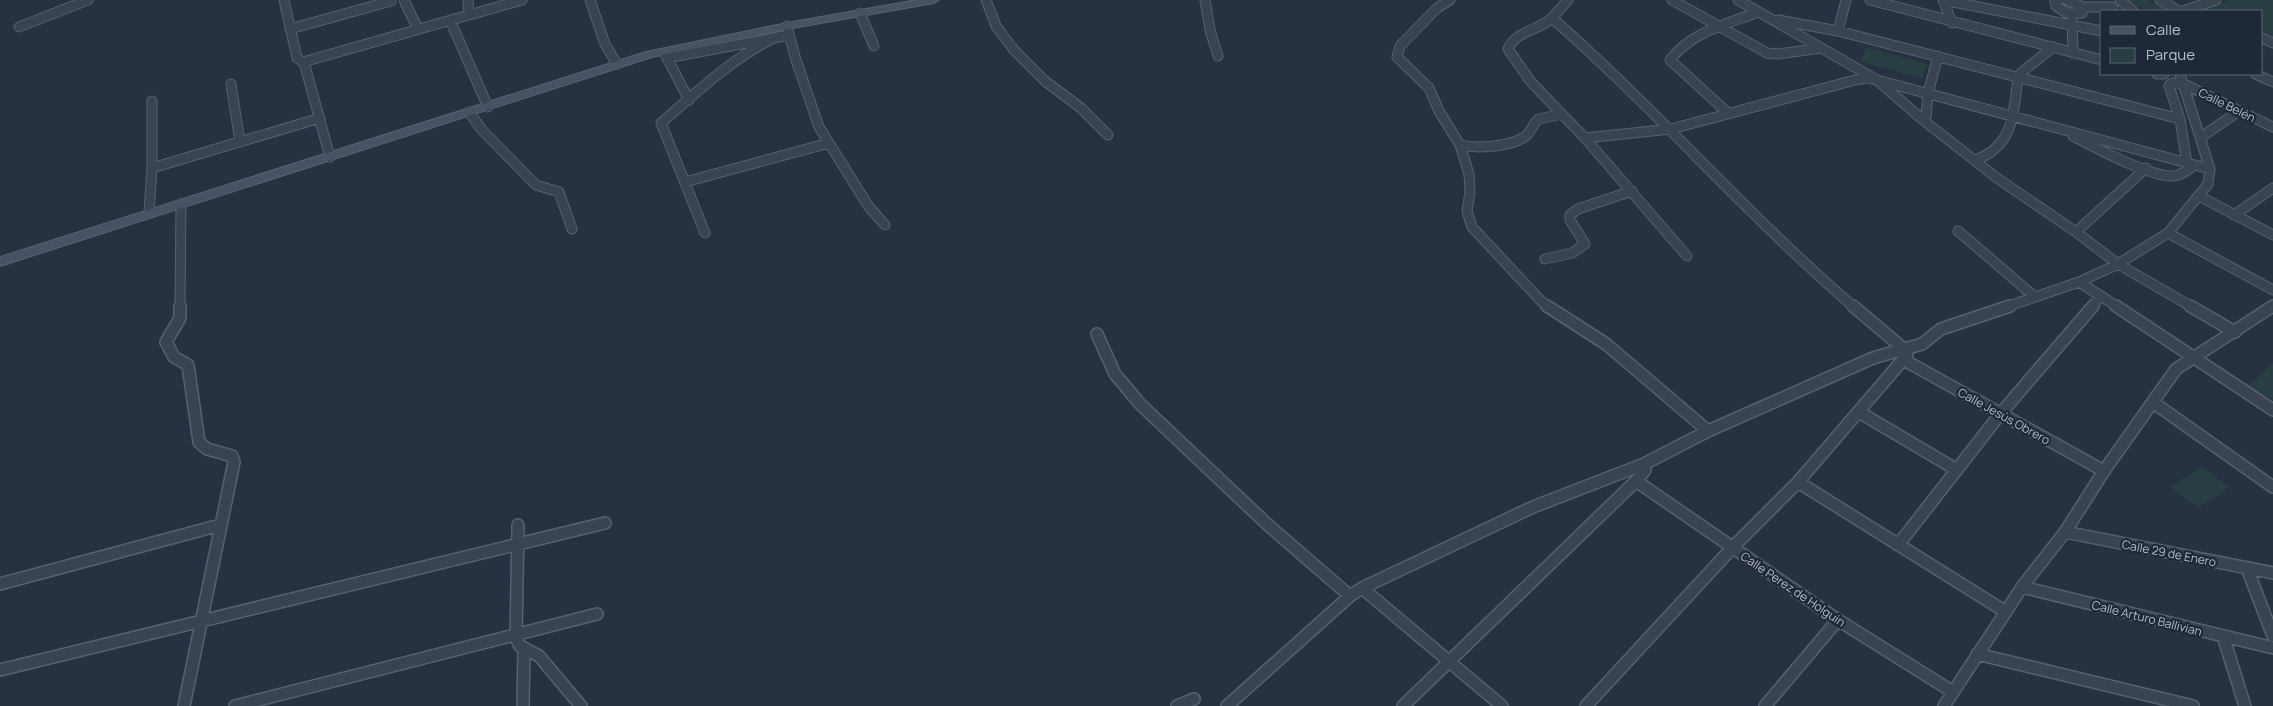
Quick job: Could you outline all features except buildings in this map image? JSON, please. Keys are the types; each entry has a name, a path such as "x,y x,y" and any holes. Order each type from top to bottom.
{"street":[{"path":"19,27 88,0"},
{"path":"284,0 297,58 303,62 330,56 522,0"},
{"path":"404,0 418,30"},
{"path":"468,0 469,15"},
{"path":"590,0 605,44 617,64"},
{"path":"0,262 149,213 488,107 617,64 788,30 860,13 934,0"},
{"path":"986,0 989,12 1001,33 1017,53 1057,91 1071,98 1108,135"},
{"path":"1205,0 1210,30 1218,56"},
{"path":"1450,0 1437,8 1400,46 1397,57 1429,88 1460,145 1469,174 1470,192 1467,211 1472,227 1542,302 1606,344 1708,431"},
{"path":"1568,0 1556,11 1552,18 1523,34 1510,44 1508,49 1531,82 1585,138 1688,256"},
{"path":"1672,0 1718,27 1771,54 1821,48"},
{"path":"1738,0 1877,80 1923,120 1997,178 2076,232 2118,264 2235,332"},
{"path":"1838,31 1846,0"},
{"path":"1943,0 1952,22"},
{"path":"1943,0 2100,31"},
{"path":"2059,0 2055,2 2056,6 2072,14 2082,13 2083,7"},
{"path":"2068,0 2083,7 2115,9"},
{"path":"2105,0 2115,9"},
{"path":"2120,0 2132,10"},
{"path":"2160,0 2179,10"},
{"path":"2185,10 2216,0"},
{"path":"290,29 391,1"},
{"path":"1875,1 2100,60"},
{"path":"2194,8 2200,10"},
{"path":"1728,113 1670,60 1692,40 1718,27 1758,12"},
{"path":"860,13 874,46"},
{"path":"2072,14 2073,53"},
{"name":"Calle Jesús Obrero","path":"1552,18 1603,63 1671,128 1747,207 1904,355 2001,413 2104,471"},
{"path":"450,20 488,107"},
{"path":"1773,20 1838,31 2180,120"},
{"path":"706,233 660,126 661,123 728,66 754,48 788,30"},
{"path":"788,30 809,99 820,127 870,207 885,225"},
{"path":"665,55 774,38"},
{"path":"1975,160 1989,156 2003,144 2012,116 2018,78 2053,47"},
{"path":"665,55 689,100"},
{"path":"1923,120 1926,117 1928,93 1938,56"},
{"path":"305,66 330,157"},
{"path":"2257,75 2273,82"},
{"path":"1585,138 1671,128 1867,78 2210,169"},
{"path":"1586,706 1733,548 1798,482 1859,412 1904,355 1941,329 2079,282 2118,264 2168,233 2208,184 2210,169 2181,78 2169,86 2191,164 2187,172 2172,176 2143,167 2082,142 2059,129"},
{"name":"Calle Belén","path":"2181,78 2240,112 2273,127"},
{"path":"231,84 240,142"},
{"path":"149,213 152,168 152,100"},
{"path":"469,112 482,130 536,185 540,188 556,189 559,192 572,228"},
{"path":"2200,138 2240,112"},
{"path":"1460,145 1468,148 1512,141 1524,137 1530,132 1534,122 1544,116 1562,114"},
{"path":"152,168 320,118"},
{"path":"685,182 829,143"},
{"path":"2134,149 2134,155 2143,167"},
{"path":"2076,232 2143,167"},
{"path":"2234,215 2273,188"},
{"path":"1545,259 1568,255 1581,250 1585,244 1570,220 1570,215 1578,209 1632,192"},
{"path":"2199,196 2273,235"},
{"path":"181,204 180,318 166,342 168,349 177,362 188,365 199,442 207,449 232,456 234,462 184,706"},
{"path":"1958,231 2035,297"},
{"path":"2168,233 2273,290"},
{"path":"2079,282 2196,357 2273,410"},
{"path":"1898,545 2001,413 2100,297"},
{"path":"1944,706 2022,587 2065,532 2104,471 2154,403 2176,369 2273,306"},
{"path":"1097,334 1115,374 1140,404 1268,525 1350,596"},
{"path":"1227,706 1350,596 1362,588 1533,507 1644,464 1708,431 1873,358 1904,355"},
{"path":"2154,403 2273,487"},
{"path":"1859,412 1957,470"},
{"path":"1403,706 1636,481 1645,470 1644,464"},
{"name":"Calle Perez de Holguin","path":"1636,481 1838,620 1953,692"},
{"path":"1798,482 2006,612"},
{"path":"0,670 605,523"},
{"path":"0,584 220,525"},
{"path":"518,525 515,634 517,642 524,649 539,656 581,706"},
{"name":"Calle 29 de Enero","path":"2065,532 2273,573"},
{"path":"2247,568 2273,636"},
{"name":"Calle Arturo Ballivian","path":"2022,587 2273,648"},
{"path":"1362,588 1502,706"},
{"path":"235,706 597,614"},
{"path":"1765,706 1838,620"},
{"path":"2223,636 2245,706"},
{"path":"523,706 524,649"},
{"path":"1977,654 2193,706"},
{"path":"1177,706 1194,699"}],"green space":[{"path":"2128,0 2149,0 2165,9 2145,10"},
{"path":"2229,0 2273,0 2273,41 2263,36 2263,10 2203,9"},
{"path":"1866,47 1927,64 1923,79 1861,62"},
{"path":"2273,363 2273,400 2248,385"},
{"path":"2202,467 2230,487 2198,508 2170,487"}]}
